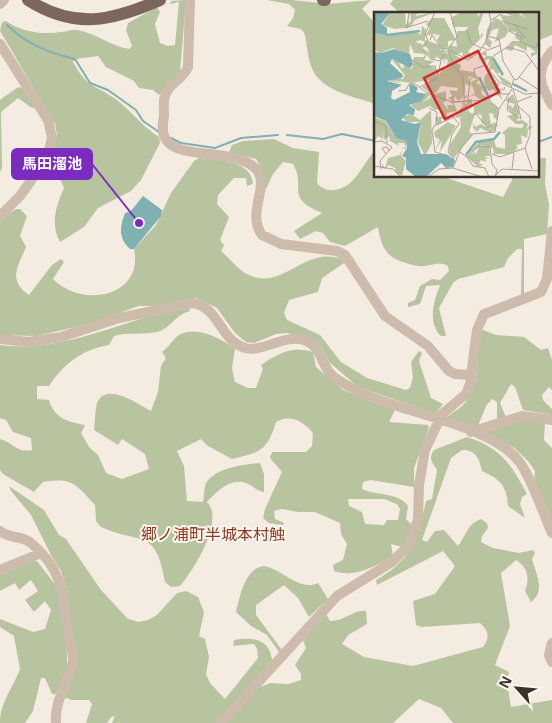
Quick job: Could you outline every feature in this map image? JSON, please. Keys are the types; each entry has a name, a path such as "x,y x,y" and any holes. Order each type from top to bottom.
{"main road":[{"path":"28,0 57,14 92,20 130,14 160,0"}],"street":[{"path":"0,4 4,0"},
{"path":"190,0 188,67 186,73 168,89 165,96 163,132 168,143 179,149 236,158 252,164 258,171 260,179 255,220 262,235 281,244 337,251 345,255 353,264 377,306 385,316 428,346 449,371 455,374 471,374"},
{"path":"0,44 46,115 52,138 47,158 20,196 0,216"},
{"path":"552,51 542,65 541,86 552,104"},
{"path":"221,723 337,596 392,562 409,545 418,520 420,466 439,420 466,394 471,374 477,330 484,314 537,294 544,288 548,272 552,231"},
{"path":"0,340 28,342 61,338 119,318 187,303 198,304 212,313 232,340 244,348 257,348 289,339 304,340 316,348 328,371 352,388 375,399 488,437 500,445 521,465 552,533"},
{"path":"472,432 522,416 552,420"},
{"path":"0,531 4,535 29,541 49,562 61,586 65,600 68,637 74,659 59,698 56,723"},
{"path":"0,570 41,553"},
{"path":"552,644 549,655 552,662"}],"green space":[{"path":"186,0 180,72 159,95 153,90 139,88 134,81 106,67 98,56 76,59 73,62 88,83 118,101 159,137 160,143 141,180 131,191 98,208 84,227 60,242 55,228 55,215 64,188 59,177 60,171 53,155 57,135 55,124 0,31 2,22 6,21 19,28 40,33 77,30 129,49 132,46 126,30 128,23 157,7 160,12 155,24 160,43 168,46 175,45 179,2 170,4 171,1"},
{"path":"267,0 292,0 328,4 371,0 362,9 374,22 374,103 331,88 319,79 311,66 304,33 301,29 287,26 293,18 295,10 289,4"},
{"path":"393,0 552,0 552,35 540,40 540,12 399,12 390,4"},
{"path":"18,87 22,88 35,107 32,108 18,98 1,112 2,168 0,172 0,100"},
{"path":"274,139 293,148 319,152 317,183 322,188 329,190 342,188 353,180 374,152 374,178 447,178 503,197 513,178 540,178 540,158 546,158 545,184 549,205 547,234 524,239 524,294 521,295 522,249 517,249 508,258 504,267 458,279 453,283 439,308 446,336 441,336 434,324 433,318 434,304 440,285 426,286 420,304 408,307 408,303 415,300 420,286 432,279 440,280 449,271 448,266 439,264 418,266 399,261 386,250 378,227 345,246 330,242 323,233 316,231 300,239 294,231 322,213 310,207 299,197 297,172 293,164 283,162 273,174 266,189 263,187 264,174 256,159 229,152 232,145 243,141"},
{"path":"199,158 224,161 240,166 247,170 253,184 247,186 246,178 234,178 218,195 217,204 229,217 220,240 224,245 221,251 243,272 251,276 263,278 285,273 317,258 342,259 344,263 322,278 318,292 289,300 284,313 287,320 320,335 341,362 367,378 406,390 410,388 413,377 411,362 419,351 422,353 419,361 431,398 443,404 436,413 358,387 329,362 321,346 305,336 286,333 276,334 254,343 246,342 235,333 217,308 196,298 158,306 138,306 93,323 36,336 0,335 0,220 16,209 20,209 27,216 20,236 26,247 17,267 16,279 22,289 29,295 52,265 61,259 64,262 53,279 65,288 79,293 94,295 108,293 120,288 130,278 135,266 134,249 156,225 171,193 194,161"},
{"path":"189,307 190,311 181,315 162,330 152,333 114,336 109,345 82,354 67,364 49,386 37,386 37,399 49,400 54,411 62,418 85,425 81,433 89,447 98,455 106,473 122,479 149,469 145,454 122,439 118,445 94,430 97,403 101,397 107,394 115,394 151,411 158,392 161,366 166,358 162,352 179,335 186,332 209,334 235,349 232,368 235,382 248,388 256,388 263,369 261,365 274,357 292,350 313,352 316,367 343,390 395,410 389,422 428,425 429,428 414,468 414,487 370,480 363,482 362,489 399,498 408,506 406,519 411,524 410,534 402,547 391,544 393,556 372,567 357,572 342,573 334,571 333,565 343,560 347,544 341,534 340,523 315,512 298,512 282,509 274,511 275,519 284,523 283,525 269,523 263,518 265,509 282,472 270,458 272,452 306,452 312,446 313,433 296,420 286,419 276,422 273,432 262,449 232,459 208,446 201,439 177,451 184,466 187,501 203,502 206,483 210,478 223,470 260,463 264,474 264,492 244,482 232,483 221,489 207,502 212,510 212,520 206,545 193,569 180,586 171,587 165,582 157,553 151,545 145,541 101,527 96,521 95,505 78,487 61,481 43,482 34,492 3,474 0,470 0,439 18,449 32,450 31,438 13,432 6,420 0,418 0,345 37,346 55,343 91,335 155,315","holes":["348,499 384,499 397,504 400,509 398,520 387,520 384,525 365,524 362,512 349,506"]},
{"path":"483,330 496,335 524,337 541,350 548,348 552,360 552,390 549,387 542,395 543,400 552,409 552,415 523,410 515,387 511,384 500,403 506,417 497,420 497,402 492,399 486,406 478,426 471,427 447,417 463,405 473,389 476,380 479,332"},
{"path":"520,421 545,422 544,440 552,448 552,527 534,485 535,471 528,461 514,448 487,432"},
{"path":"467,437 479,441 497,452 516,474 527,494 522,497 520,504 525,518 508,506 504,488 498,480 482,471 480,462 474,453 462,450 451,458 422,540 427,542 435,531 444,530 458,546 470,527 481,519 487,523 488,528 482,536 481,542 493,548 519,553 533,550 535,553 532,559 539,588 536,598 531,602 525,591 527,573 520,563 516,560 501,573 510,626 495,665 509,672 507,682 511,707 552,700 552,723 453,723 441,708 419,699 393,723 227,723 258,688 270,683 288,684 301,680 301,674 295,665 306,648 303,640 326,614 330,621 366,611 367,624 348,635 342,644 364,657 413,666 483,647 488,635 480,623 422,627 416,625 413,601 435,594 455,566 443,551 377,585 376,580 398,564 412,547 420,526 426,501 432,499 437,470 432,463 432,453 434,450"},
{"path":"9,486 44,510 59,535 66,539 101,590 128,619 139,622 148,620 157,615 177,593 186,591 198,597 204,612 199,636 205,639 209,657 206,674 210,683 225,699 258,658 257,649 254,644 233,646 234,640 253,639 264,643 268,647 272,660 216,723 112,723 115,716 111,717 107,723 86,723 92,704 89,700 72,700 63,697 72,643 66,588 61,571 31,515"},
{"path":"37,561 57,587 67,652 67,668 56,694 52,694 45,678 41,678 33,711 25,723 0,723 4,702 20,669 14,636 0,627 0,619 33,632 45,629 51,610 45,601 34,612 25,600 38,591 31,580 19,590 15,583 0,591 0,575"},
{"path":"264,566 304,585 318,583 328,599 309,617 298,598 284,585 256,605 256,615 282,650 279,652 267,635 251,626 236,612 244,584 248,577 252,572"}],"water":[{"path":"143,196 162,210 161,216 134,249 130,249 123,241 122,223 125,213 131,211"}],"waterway":[{"path":"7,25 30,43 56,54 75,59 90,83 108,90 136,110 143,121 159,132"},
{"path":"287,135 323,139 342,134 374,141"},
{"path":"171,138 181,143 215,148 241,138 278,135"},
{"path":"540,141 552,137"}],"place":[{"name":"馬田溜池","path":"139,223"}],"district":[{"name":"郷ノ浦町半城本村触","path":"213,534"}]}
